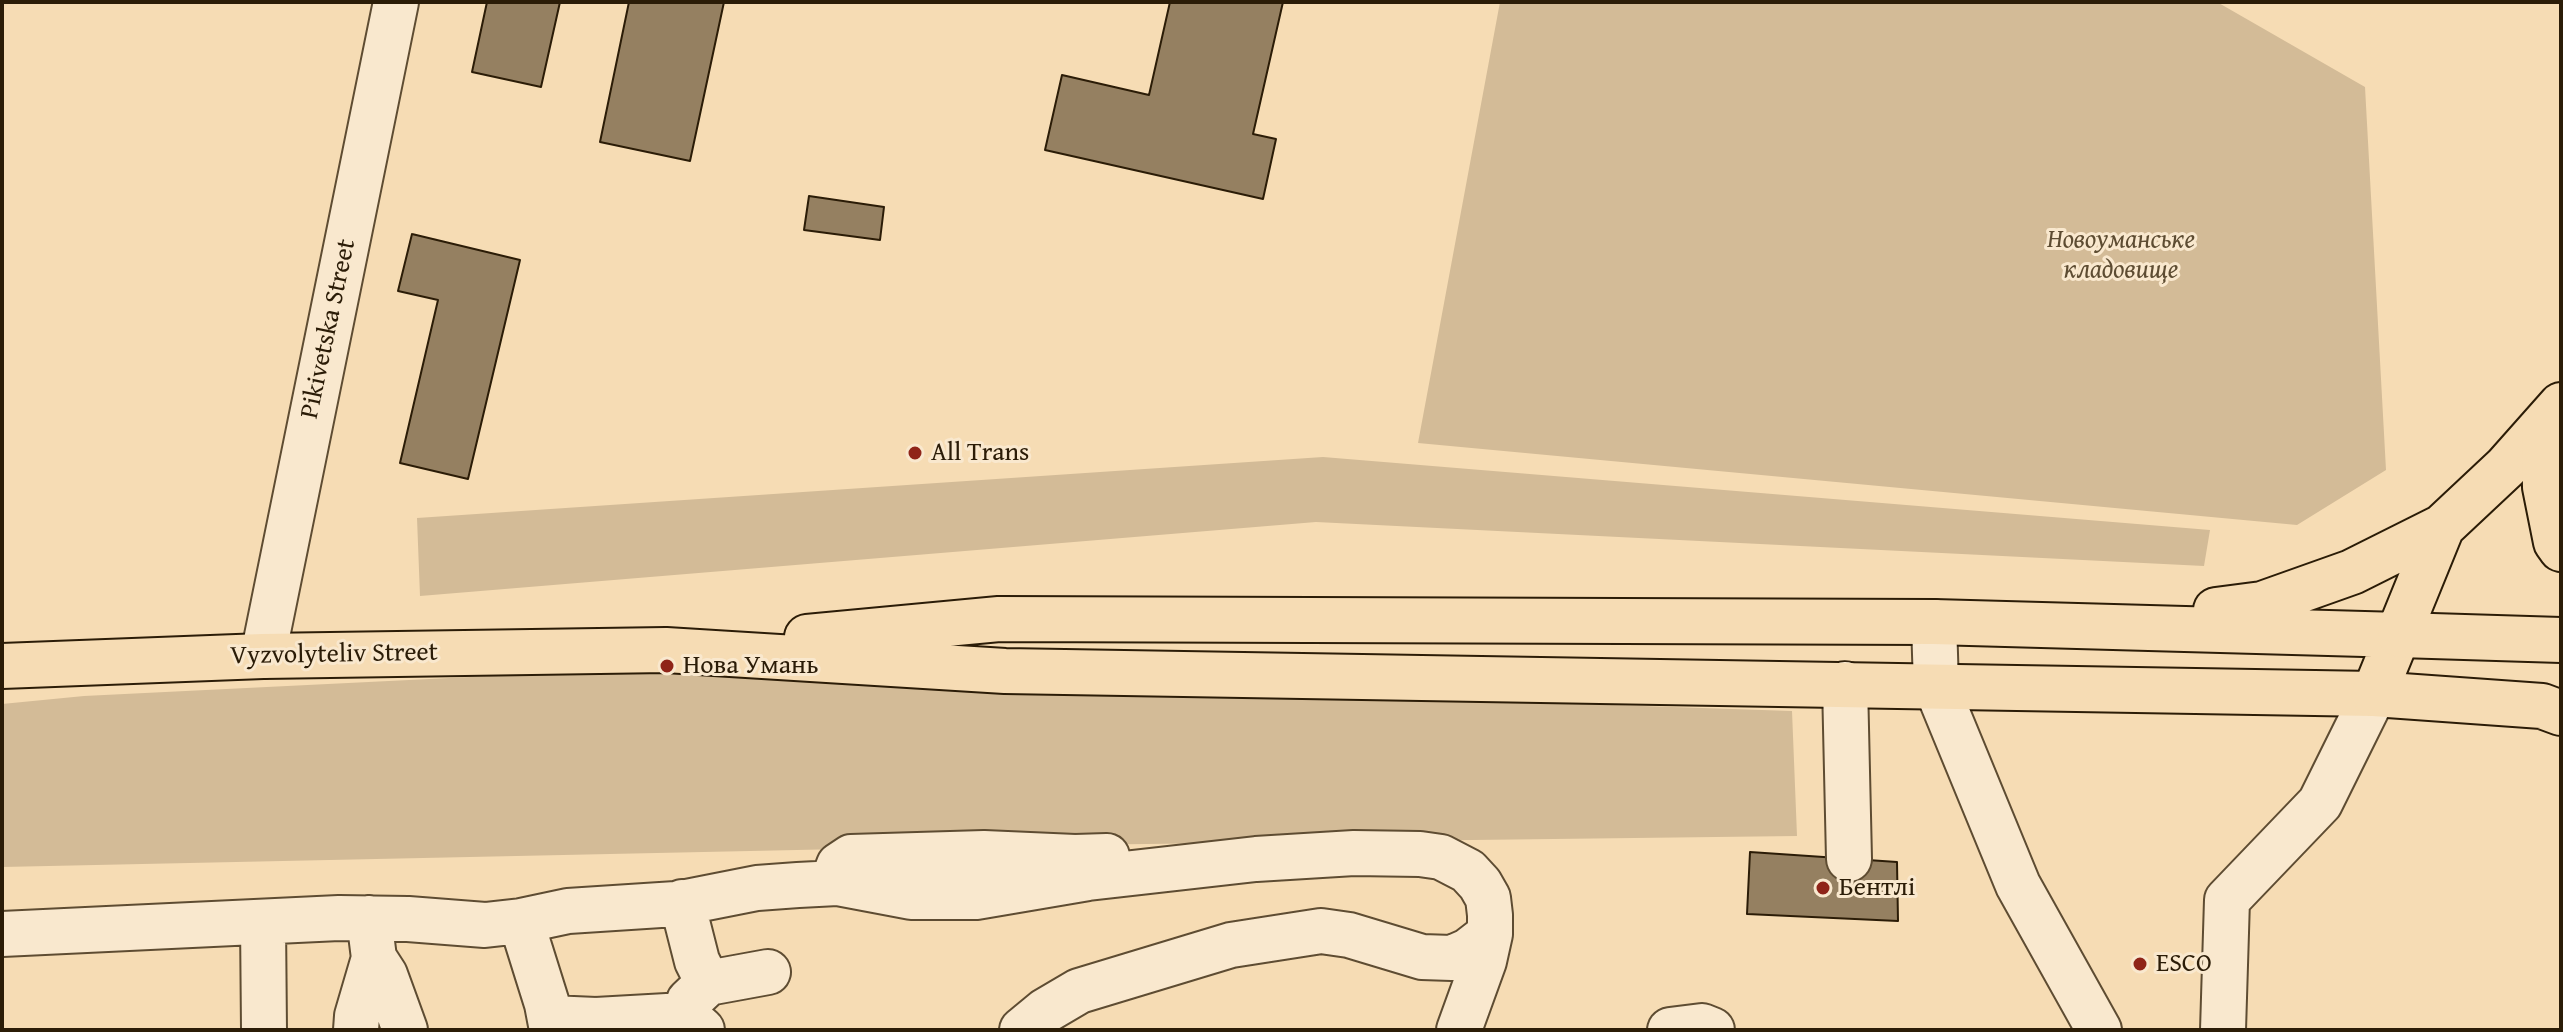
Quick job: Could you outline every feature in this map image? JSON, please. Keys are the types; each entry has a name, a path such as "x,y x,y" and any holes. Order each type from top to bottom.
{"main road":[{"path":"2111,625 2262,604 2352,572 2442,527 2555,416"},
{"path":"2555,416 2545,487 2556,542 2561,549"},
{"path":"2400,635 2555,416"},
{"path":"2374,694 2442,527"},
{"path":"666,650 999,619 1934,622 2561,640"},
{"name":"Vyzvolyteliv Street","path":"2,666 263,656 666,650"},
{"path":"666,650 1005,671 2374,694 2542,706 2561,713"}],"street":[{"name":"Pikivetska Street","path":"263,656 396,2"},
{"path":"1934,622 1936,686 2018,885 2099,1030"},
{"path":"1845,684 1849,859"},
{"path":"2223,1030 2227,900 2320,803 2374,694"},
{"path":"2,934 263,922 372,938 521,921 568,911 682,902 757,888 832,883 911,897 976,897 1088,878 1204,864 1354,853 1420,854 1441,857 1468,871 1488,898 1490,934 1484,961 1459,1030"},
{"path":"682,902 697,961 698,1009"},
{"path":"521,921 551,1024 698,1009 768,972"},
{"path":"263,922 264,1030"},
{"path":"1022,1030 1045,1011 1079,991 1231,945 1321,931 1349,935 1422,957 1452,958 1468,951 1490,934"},
{"path":"356,1030 372,938"},
{"path":"372,938 405,1030"},
{"path":"1670,1030 1702,1026 1712,1030"}],"green space":[{"name":"Новоуманське кладовище","path":"1500,2 2217,2 2365,87 2386,470 2297,525 1418,443"},
{"path":"1323,457 2210,530 2204,566 1316,522 420,596 417,518"},
{"path":"592,671 1792,711 1797,836 984,846 2,867 2,704 84,696"}],"building":[{"path":"487,2 560,2 541,87 472,72"},
{"path":"629,2 724,2 690,161 600,142"},
{"path":"1170,2 1283,2 1253,134 1276,139 1263,199 1045,150 1062,75 1149,95"},
{"path":"809,196 884,207 880,240 804,230"},
{"path":"412,234 520,260 468,479 400,463 438,300 398,291"},
{"name":"Бентлі","path":"1750,852 1897,862 1898,921 1747,914"}],"place":[{"name":"All Trans","path":"915,453"},
{"name":"Нова Умань","path":"667,666"},
{"name":"Бентлі","path":"1823,888"},
{"name":"ESCO","path":"2140,964"}]}
